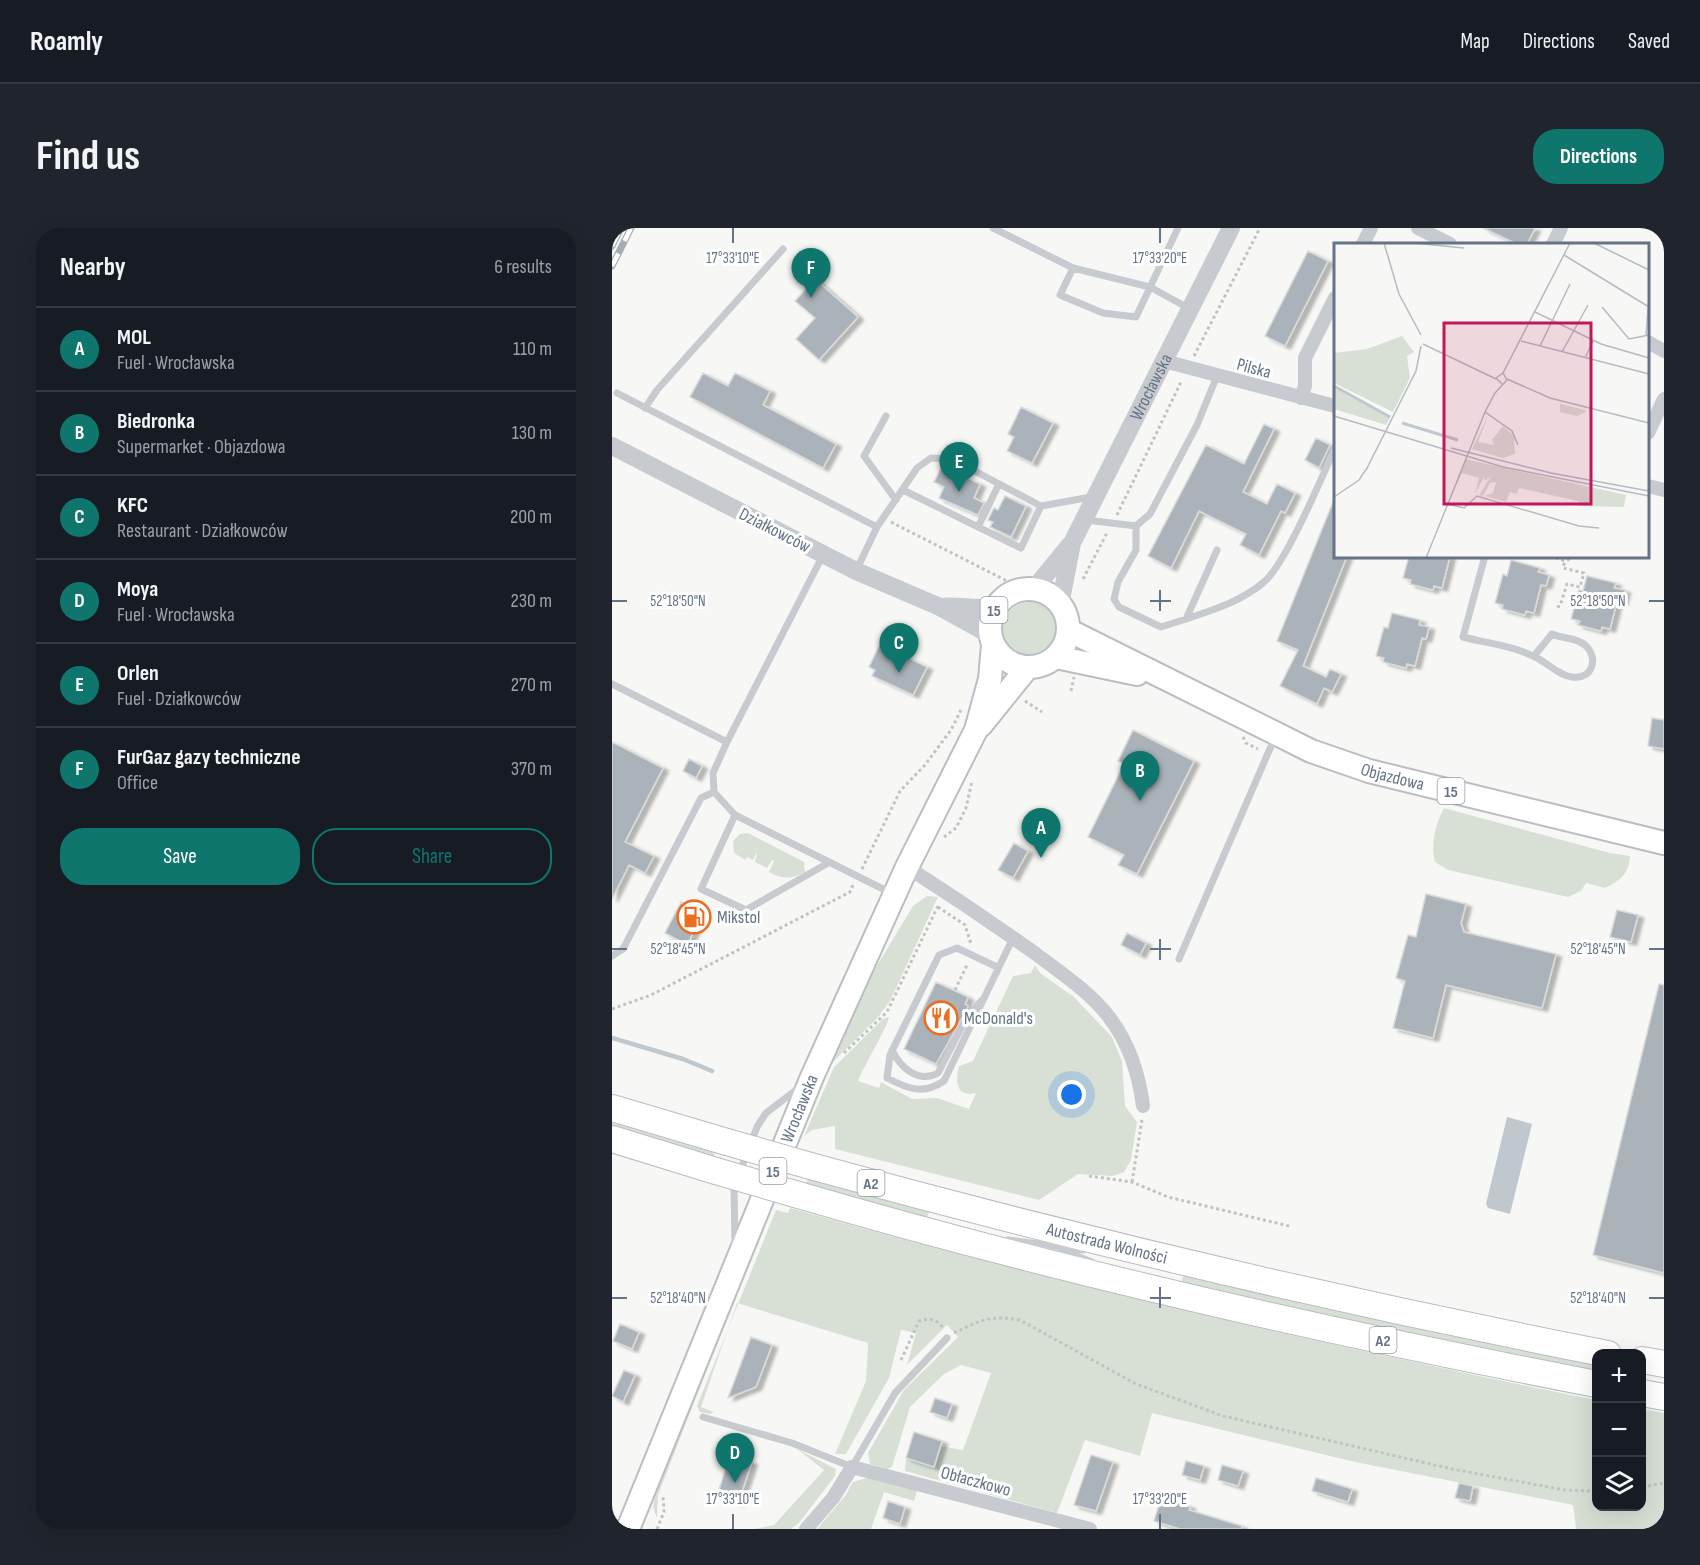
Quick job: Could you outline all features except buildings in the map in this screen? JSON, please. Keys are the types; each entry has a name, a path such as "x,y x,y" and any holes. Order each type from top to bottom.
{"highway":[{"name":"Autostrada Wolności","path":"612,1108 936,1200 1181,1262 1383,1308 1592,1350"},
{"name":"Autostrada Wolności","path":"612,1139 923,1230 1169,1292 1380,1340 1592,1383"},
{"path":"1646,1361 1664,1364"},
{"path":"1646,1394 1664,1397"}],"main road":[{"name":"15","path":"1026,586 1000,596 989,622 991,640 1007,661 1027,668"},
{"path":"1026,586 1049,594 1060,605 1066,617 1068,630 1066,640 1056,657 1037,667 1027,668"},
{"name":"Objazdowa","path":"1068,630 1171,681 1272,744 1311,751 1369,771 1664,843"},
{"name":"Wrocławska","path":"631,1528 735,1264 812,1077 907,867 976,730 990,679 991,640"},
{"name":"Objazdowa","path":"1056,657 1171,681"},
{"name":"Wrocławska","path":"976,730 1027,668"}],"street":[{"name":"Wrocławska","path":"1060,605 1072,543 1231,228"},
{"path":"1364,243 1371,228"},
{"path":"1418,228 1448,243"},
{"path":"1554,243 1561,228"},
{"path":"1301,398 1305,386 1305,358 1334,300"},
{"path":"1649,343 1664,351"},
{"name":"Pilska","path":"1164,361 1187,369 1334,406"},
{"path":"1649,429 1664,399"},
{"name":"Działkowców","path":"612,446 856,572 940,607 991,640"},
{"path":"1649,486 1664,490"},
{"name":"Wrocławska","path":"1026,586 1072,543"},
{"name":"Działkowców","path":"940,607 960,605 982,609 1000,596"},
{"path":"907,867 1013,938 1083,990 1110,1017 1132,1058 1143,1106"},
{"path":"806,1529 833,1498 852,1467"},
{"name":"Obłaczkowo","path":"852,1467 1090,1529"}],"lane":[{"path":"993,228 1073,268 1150,287 1190,309"},
{"path":"1073,268 1060,295 1103,313 1136,317 1178,228"},
{"path":"645,408 657,390 783,249"},
{"path":"1084,519 1136,526 1150,514 1197,425 1217,376"},
{"path":"616,393 878,527"},
{"path":"886,416 864,456 896,500"},
{"path":"1136,526 1136,550 1118,582 1114,599 1119,607 1161,627 1227,605 1265,582 1278,564 1334,450"},
{"path":"856,572 878,527 917,468 931,458 952,459 1041,506 1070,503 1096,495"},
{"path":"978,527 999,484"},
{"path":"903,490 1020,548 1041,506"},
{"path":"1186,619 1217,550"},
{"path":"823,555 727,742 713,774 714,792 735,815 894,895"},
{"path":"1484,558 1463,637 1534,656 1564,675 1574,678 1582,677 1590,672 1592,667 1592,657 1587,646 1578,641 1552,634 1534,656"},
{"path":"612,684 727,742"},
{"path":"1179,960 1272,744"},
{"path":"612,956 623,949 701,798 714,792"},
{"path":"735,815 701,889 746,910 828,863"},
{"path":"997,967 957,948 939,955 892,1050 886,1070 887,1078 915,1090 939,1084 949,1075 997,967 1013,938"},
{"path":"892,1050 900,1064 907,1070 921,1076 938,1073 972,1008 983,999"},
{"path":"735,1264 734,1187 758,1127 766,1113 812,1077"},
{"path":"936,1200 999,1225"},
{"path":"923,1230 981,1237"},
{"path":"1019,1233 1105,1267"},
{"path":"1004,1240 1086,1250"},
{"path":"1110,1253 1181,1262"},
{"path":"1116,1271 1169,1292"},
{"path":"703,1417 792,1443 852,1467 894,1393 946,1338"}],"path":[{"path":"1065,574 1081,583 1260,228"},
{"path":"1556,558 1565,561 1572,558"},
{"path":"1557,607 1567,584 1580,587 1584,573 1563,568 1565,561"},
{"path":"1000,596 1026,586"},
{"path":"1071,691 1079,662"},
{"path":"1010,691 1042,712"},
{"path":"612,1009 651,995 850,892 900,791 925,765 951,730 965,702"},
{"path":"1241,732 1246,743 1272,744"},
{"path":"941,843 945,835 956,828 966,808 974,772"},
{"path":"938,907 965,925 974,951"},
{"path":"955,990 967,965"},
{"path":"1132,1182 1143,1106"},
{"path":"1089,1176 1132,1182 1168,1197 1289,1226"},
{"path":"900,1360 918,1321 928,1318 937,1321 944,1327 946,1338 984,1318 1001,1317 1020,1320 1136,1384 1223,1416 1452,1468 1565,1490 1592,1491"},
{"path":"1646,1486 1664,1483"}],"shaded area":[{"path":"1030,602 1040,604 1049,610 1055,619 1057,629 1055,639 1049,648 1040,654 1030,656 1020,654 1011,648 1005,639 1003,629 1005,619 1011,610 1020,604"},
{"path":"1444,808 1610,853 1630,856 1628,868 1619,880 1605,888 1586,883 1581,891 1568,897 1448,870 1435,862 1433,848"},
{"path":"748,833 804,862 805,872 787,878 778,876 769,872 774,861 772,860 767,868 755,862 757,852 753,860 747,857 745,860 734,853 733,841 740,834"},
{"path":"927,896 938,897 890,1001 879,1016 832,1063 797,1140 858,997 913,906"},
{"path":"1035,965 1040,973 1074,997 1112,1037 1122,1061 1125,1106 1137,1122 1131,1160 1124,1172 1113,1176 1078,1174 1039,1200 835,1149 835,1126 812,1130 804,1136 834,1067 883,1019 889,1017 858,1081 879,1088 881,1082 912,1099 937,1098 969,1109 976,1093 964,1093 958,1087 959,1066 973,1061 1013,976 1031,973"},
{"path":"1507,1117 1532,1124 1510,1214 1488,1208 1486,1204"},
{"path":"612,1120 715,1151 713,1160 612,1129"},
{"path":"809,1174 930,1208 926,1222 805,1188"},
{"path":"767,1207 770,1208 658,1495 657,1518 653,1507 655,1497"},
{"path":"790,1208 1090,1288 1191,1312 1592,1399 1592,1511 1646,1511 1646,1410 1664,1413 1664,1529 1576,1529 1573,1505 1355,1462 1152,1413 1140,1456 1085,1440 1057,1513 905,1471 906,1458 940,1446 963,1450 991,1373 961,1365 944,1374 910,1407 892,1467 887,1469 870,1464 868,1453 904,1390 958,1337 947,1325 907,1365 916,1333 901,1330 889,1378 846,1454 835,1454 866,1381 868,1343 738,1303 776,1210 788,1213"},
{"path":"1184,1272 1592,1360 1592,1373 1181,1285"},
{"path":"728,1330 701,1407 714,1412 710,1414 700,1412 697,1406"},
{"path":"797,1449 836,1469 835,1476 799,1523 791,1529 755,1529 774,1525 824,1470"},
{"path":"870,1477 915,1487 917,1491 914,1501 884,1492 871,1529 817,1529 845,1496 853,1482"}],"waterway":[{"path":"612,1038 683,1059 712,1071"}],"railway":[{"path":"612,246 621,228"},
{"path":"612,266 631,228"}],"place":[{"name":"FurGaz gazy techniczne","path":"811,298"},
{"name":"Orlen","path":"959,492"},
{"name":"KFC","path":"899,673"},
{"name":"Biedronka","path":"1140,801"},
{"name":"MOL","path":"1041,858"},
{"name":"Mikstol","path":"694,917"},
{"name":"McDonald's","path":"941,1018"},
{"name":"Moya","path":"735,1483"}]}
